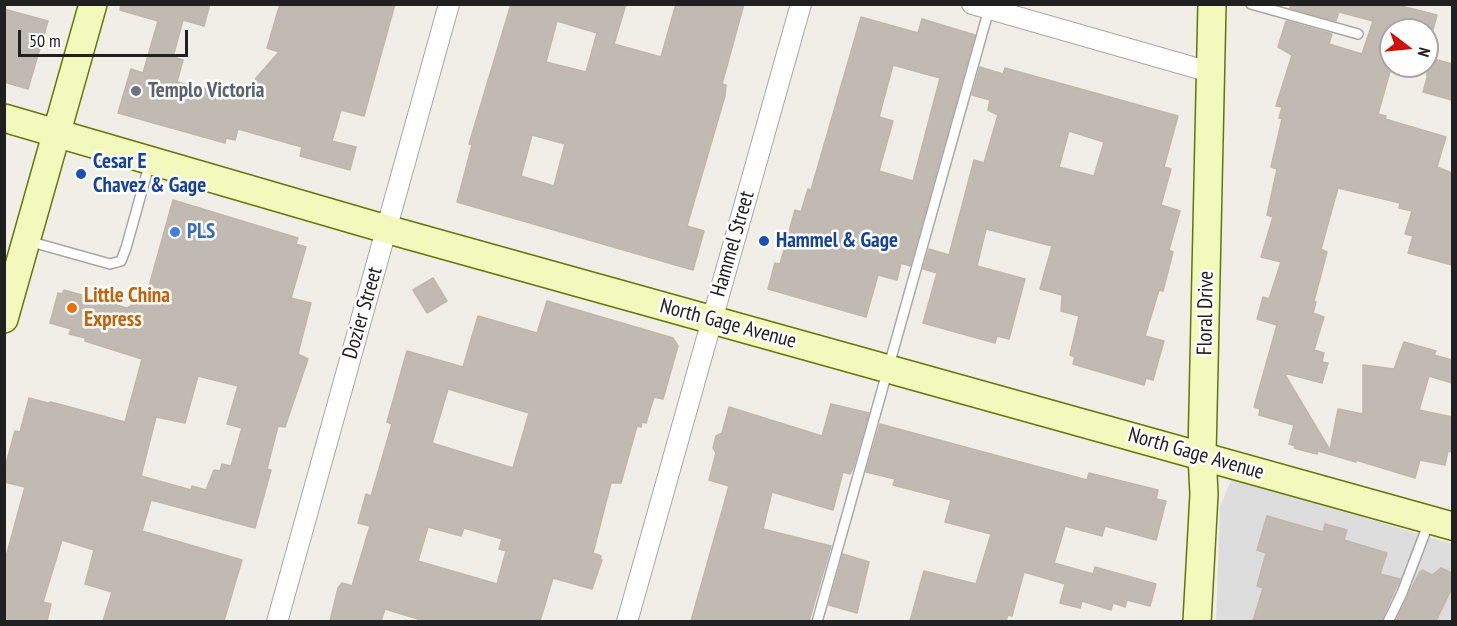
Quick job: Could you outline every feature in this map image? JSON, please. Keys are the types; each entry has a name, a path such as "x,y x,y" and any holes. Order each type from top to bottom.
{"street":[{"path":"4,319 93,4"},
{"name":"Dozier Street","path":"277,621 449,4"},
{"name":"Hammel Street","path":"627,621 801,4"},
{"name":"Floral Drive","path":"1197,621 1204,494 1202,455 1212,4"},
{"path":"980,7 1210,72"},
{"name":"North Gage Avenue","path":"4,118 386,229 1441,523"}],"lane":[{"path":"1251,4 1358,34"},
{"path":"817,621 888,368 980,7"},
{"path":"26,240 110,264 120,261 126,248 150,160"},
{"path":"1388,621 1441,523"}],"shaded area":[{"path":"1232,478 1452,544 1452,621 1216,622 1220,507"}],"building":[{"path":"121,4 210,4 204,26 183,20 173,57 183,60 177,82 250,99 256,78 279,52 267,48 280,4 395,4 364,116 341,110 332,141 356,147 350,170 300,156 302,147 238,129 235,140 226,138 225,143 118,113 131,69 143,73 158,21 120,10"},
{"path":"511,4 626,4 614,44 661,57 676,4 744,4 722,84 726,85 725,96 687,226 704,231 693,270 457,202 472,145 469,144","holes":["557,21 597,33 586,72 546,62","532,135 565,144 554,186 521,176"]},
{"path":"1291,4 1393,4 1437,15 1436,18 1379,18 1379,78 1388,78 1378,114 1386,116 1385,119 1446,137 1437,167 1452,173 1452,265 1408,253 1413,236 1405,234 1412,211 1399,208 1400,203 1338,188 1321,249 1327,252 1313,313 1324,317 1314,350 1324,353 1322,362 1328,363 1322,383 1284,373 1330,450 1338,409 1363,414 1363,365 1394,369 1404,342 1436,351 1434,355 1452,360 1452,383 1429,376 1419,410 1452,417 1452,452 1448,451 1445,465 1420,460 1415,478 1356,460 1356,462 1318,451 1317,454 1294,448 1295,446 1289,444 1294,425 1259,415 1260,409 1254,407 1277,325 1257,319 1263,297 1269,299 1281,262 1261,257 1273,217 1267,215 1277,169 1271,167 1282,119 1279,118 1282,107 1276,106 1292,55 1278,47 1286,21 1332,34 1329,44 1362,54 1373,21 1339,12 1336,21 1290,8"},
{"path":"4,9 48,21 28,89 4,82"},
{"path":"861,17 918,33 922,19 975,35 910,266 901,263 897,280 878,275 866,317 768,289 775,263 780,264 795,210 801,212 808,189 811,190","holes":["893,65 940,78 913,181 879,171 893,121 879,117"]},
{"path":"1439,60 1452,64 1452,100 1423,92 1427,78 1439,78"},
{"path":"980,67 1003,74 1005,68 1178,116 1164,167 1171,169 1161,205 1180,211 1169,250 1173,252 1163,291 1159,290 1145,336 1164,341 1153,380 1146,378 1144,385 1073,364 1075,357 1070,355 1079,316 1061,311 1062,295 1040,289 1052,246 986,229 977,266 1025,279 1009,339 997,336 995,343 923,323 937,273 923,269 929,249 949,255 974,160 984,163 998,115 988,110 990,100 972,95","holes":["1069,131 1104,142 1094,176 1059,167"]},
{"path":"173,200 298,238 296,244 306,247 291,298 311,303 298,354 308,359 285,427 278,426 267,469 271,470 255,528 151,500 142,531 242,560 224,621 103,621 112,592 85,584 94,550 62,540 43,602 51,604 47,621 4,621 4,564 25,487 4,482 4,471 15,431 20,432 29,398 125,422 142,359 85,341 85,338 69,334 71,329 50,323 58,293 62,294 64,290 127,308 146,297","holes":["198,376 238,386 227,424 242,428 231,466 222,464 220,471 214,470 206,490 192,486 191,490 141,476 156,417 185,423"]},
{"path":"433,278 447,301 427,313 413,290"},
{"path":"547,301 673,338 678,346 663,399 654,397 646,423 642,422 641,427 637,426 621,483 611,483 593,553 601,556 600,560 602,560 592,589 553,578 540,621 417,621 418,619 385,609 381,621 330,621 338,588 342,583 352,586 370,526 358,523 366,494 371,496 392,424 387,422 407,351 463,367 478,316 537,333","holes":["448,389 529,413 513,468 432,443","428,527 461,536 464,528 502,539 499,549 506,551 497,584 418,561"]},
{"path":"831,404 869,413 853,468 850,474 843,472 833,510 772,492 763,529 831,546 809,621 691,621 729,486 709,480 716,453 713,448 716,436 722,433 729,407 822,436"},
{"path":"880,424 1087,480 1089,473 1158,490 1156,499 1166,501 1156,540 1105,526 1102,536 1065,526 1054,563 1093,574 1095,567 1156,584 1150,606 1127,600 1125,607 1113,603 1111,610 1082,601 1080,608 1060,603 1065,584 1024,572 1012,616 1008,615 1006,621 910,621 924,571 976,584 991,534 945,522 951,500 893,485 895,479 866,472"},
{"path":"1267,516 1323,532 1325,524 1347,530 1344,540 1387,553 1380,574 1400,579 1381,621 1253,621 1263,588 1257,586 1266,553 1257,550"},
{"path":"843,554 869,562 857,613 829,605"},
{"path":"1441,568 1452,573 1452,588 1436,621 1396,621 1419,573 1422,570 1432,575"}],"place":[{"name":"Templo Victoria","path":"136,91"},
{"name":"Cesar E Chavez & Gage","path":"81,174"},
{"name":"PLS","path":"175,232"},
{"name":"Hammel & Gage","path":"764,241"},
{"name":"Little China Express","path":"72,308"}]}
